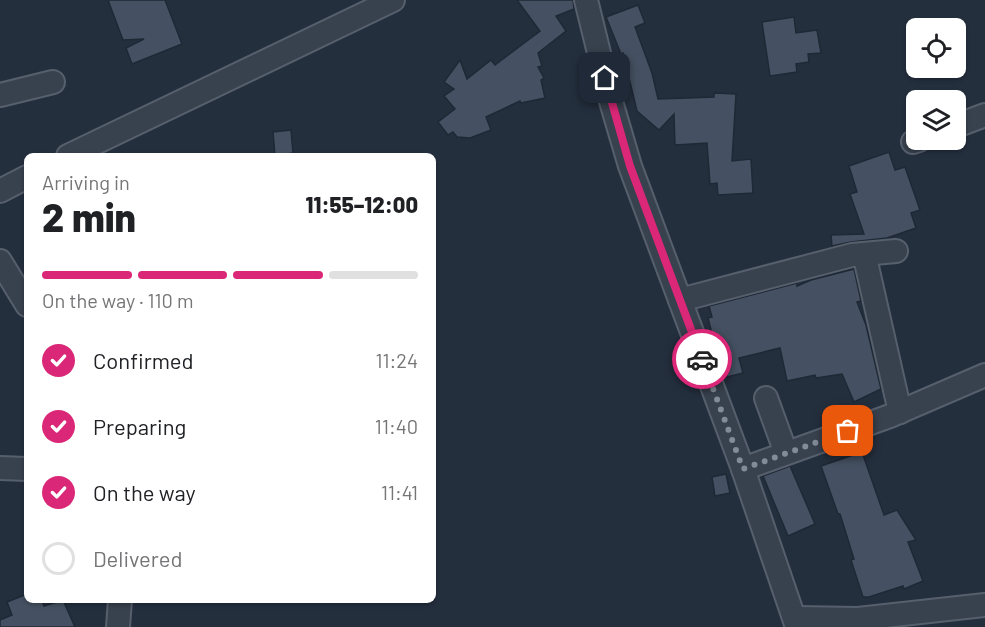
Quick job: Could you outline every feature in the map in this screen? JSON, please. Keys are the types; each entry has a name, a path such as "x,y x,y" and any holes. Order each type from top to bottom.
{"street":[{"path":"74,153 393,0"},
{"path":"586,0 610,98 630,166 743,469 796,622 858,619 985,605"},
{"path":"0,95 53,82"},
{"path":"966,122 985,115"},
{"path":"0,191 24,179"},
{"path":"680,300 852,255 896,251"},
{"path":"0,261 24,300"},
{"path":"866,262 900,412"},
{"path":"743,469 900,412 985,375"},
{"path":"766,398 786,453"},
{"path":"0,468 24,469"},
{"path":"118,627 120,603"}],"building":[{"path":"108,0 165,0 182,44 132,64 126,48 144,39 123,40"},
{"path":"517,0 573,0 574,9 556,16 566,31 538,53 542,66 538,67 544,78 541,80 545,98 521,103 520,101 486,117 491,130 470,138 457,137 453,132 448,135 438,122 455,109 444,96 454,89 444,82 460,60 467,79 491,60 495,65 540,31"},
{"path":"638,5 645,23 635,27 652,73 658,99 714,97 714,93 736,94 732,161 751,159 753,193 718,195 717,183 710,184 707,143 675,145 674,114 659,130 637,111 623,53 621,54 606,17"},
{"path":"794,17 796,33 817,30 821,53 808,54 809,62 796,64 797,72 770,76 762,22"},
{"path":"291,130 293,153 275,153 273,132"},
{"path":"889,152 895,170 905,167 920,210 911,213 916,228 887,238 832,246 831,235 864,234 850,194 857,192 849,166"},
{"path":"854,269 861,301 857,302 866,325 881,389 854,402 842,374 816,378 815,375 787,381 780,348 739,358 743,373 727,377 719,350 716,350 708,318 712,317 709,306 797,283 797,286"},
{"path":"862,452 884,515 897,510 916,540 908,542 923,581 904,589 903,586 869,597 863,597 840,514 838,514 821,466"},
{"path":"790,466 815,524 788,536 763,476"},
{"path":"726,474 730,493 715,496 712,477"},
{"path":"24,595 24,603 43,603 44,606 64,603 75,627 0,627 0,620 12,615 7,602"}],"way so far":[{"path":"702,359 743,469 848,431"}],"route":[{"path":"605,78 630,166 702,359"}]}
